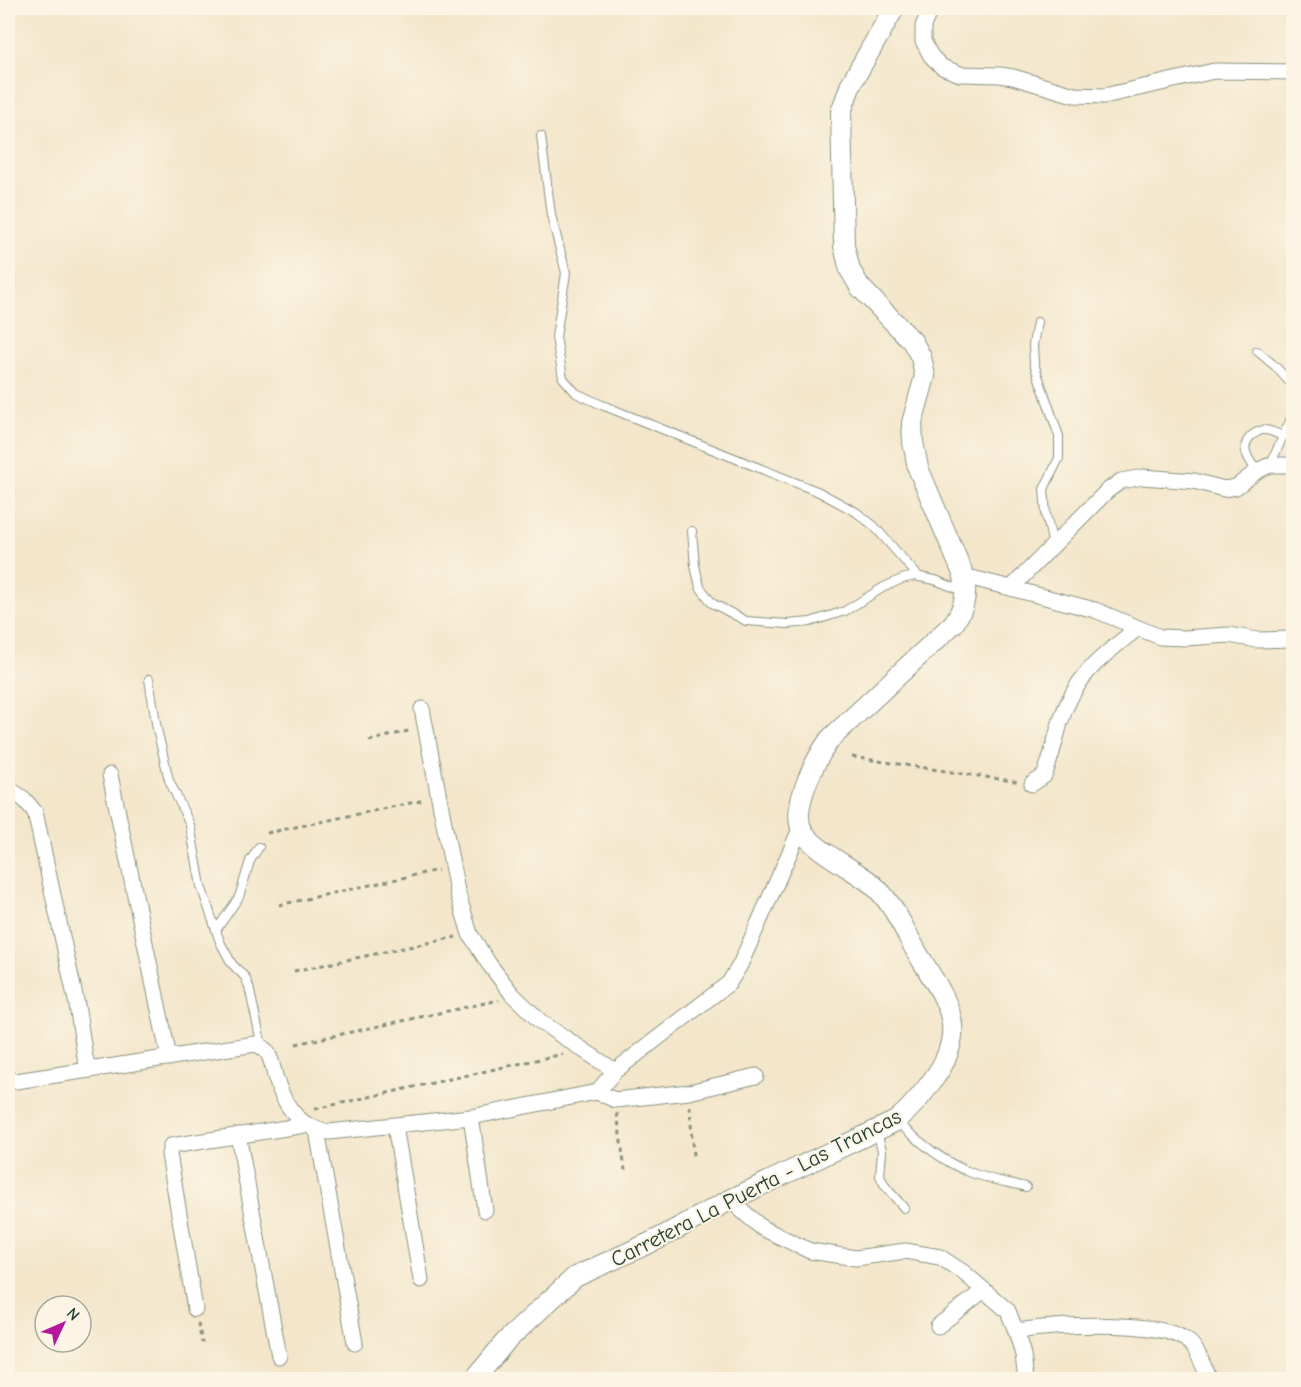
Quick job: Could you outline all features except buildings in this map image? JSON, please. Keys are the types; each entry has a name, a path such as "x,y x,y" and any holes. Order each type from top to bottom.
{"street":[{"path":"597,1092 615,1071 729,983 740,965 801,827 800,814 803,795 811,770 820,753 830,739 954,623 963,608 965,584 918,468 913,442 912,423 925,376 921,357 912,341 860,287 850,270 844,246 841,112 850,84 894,8"},
{"path":"931,8 923,26 923,41 931,56 942,67 960,74 1013,77 1074,95 1104,96 1214,71 1293,72"},
{"path":"1289,8 1293,15"},
{"path":"1011,588 1107,491 1121,481 1143,477 1194,481 1224,489 1236,487 1263,468 1293,465"},
{"path":"965,584 1011,588 1095,610 1160,637 1229,635 1257,640 1293,639"},
{"path":"1032,784 1044,776 1061,720 1080,680 1096,661 1138,628"},
{"path":"422,709 451,867 470,934 489,964 515,996 542,1022 615,1071"},
{"path":"110,775 169,1058"},
{"path":"8,788 24,799 35,812 89,1071"},
{"name":"Carretera La Puerta - Las Trancas","path":"474,1380 506,1341 575,1277 656,1240 730,1200 877,1132 911,1109 942,1067 951,1050 954,1030 948,1006 892,908 873,885 811,843 801,827"},
{"path":"8,1080 16,1081 89,1071 255,1044 262,1047 268,1053 280,1092 291,1110 311,1128 355,1343"},
{"path":"195,1309 171,1146 238,1135 311,1128 329,1132 471,1117 597,1092 615,1100 689,1092 756,1076"},
{"path":"471,1117 485,1210"},
{"path":"395,1126 421,1280"},
{"path":"238,1135 279,1356"},
{"path":"730,1200 762,1228 810,1251 856,1258 905,1251 940,1257 1008,1311 1023,1355 1026,1380"},
{"path":"938,1326 984,1290"},
{"path":"1016,1331 1057,1326 1140,1326 1189,1341 1199,1355 1209,1380"}],"lane":[{"path":"541,136 551,215 566,273 556,337 563,378 576,393 602,405 819,492 856,512 874,526 918,576"},
{"path":"1037,322 1033,345 1034,364 1059,436 1059,458 1044,489 1046,514 1053,545"},
{"path":"1257,351 1275,366 1293,387"},
{"path":"1283,436 1264,430 1257,432 1249,439 1245,448 1246,454 1263,468 1283,436 1293,412"},
{"path":"692,531 695,567 700,587 712,603 746,621 788,624 810,622 845,612 893,583 918,576 965,584"},
{"path":"149,679 157,729 169,780 190,825 201,886 220,942 232,964 245,977 262,1047"},
{"path":"217,929 239,897 250,861 259,847"},
{"path":"896,1121 951,1164 968,1172 1026,1187"},
{"path":"877,1132 882,1150 880,1176 885,1186 904,1208"}],"path":[{"path":"1288,499 1293,530"},
{"path":"369,741 425,726"},
{"path":"852,757 1032,784"},
{"path":"267,833 438,798"},
{"path":"279,905 451,867"},
{"path":"294,970 470,934"},
{"path":"296,1044 515,996"},
{"path":"315,1109 583,1050"},
{"path":"689,1092 693,1156"},
{"path":"615,1100 625,1170"},
{"path":"195,1309 202,1343"}]}
